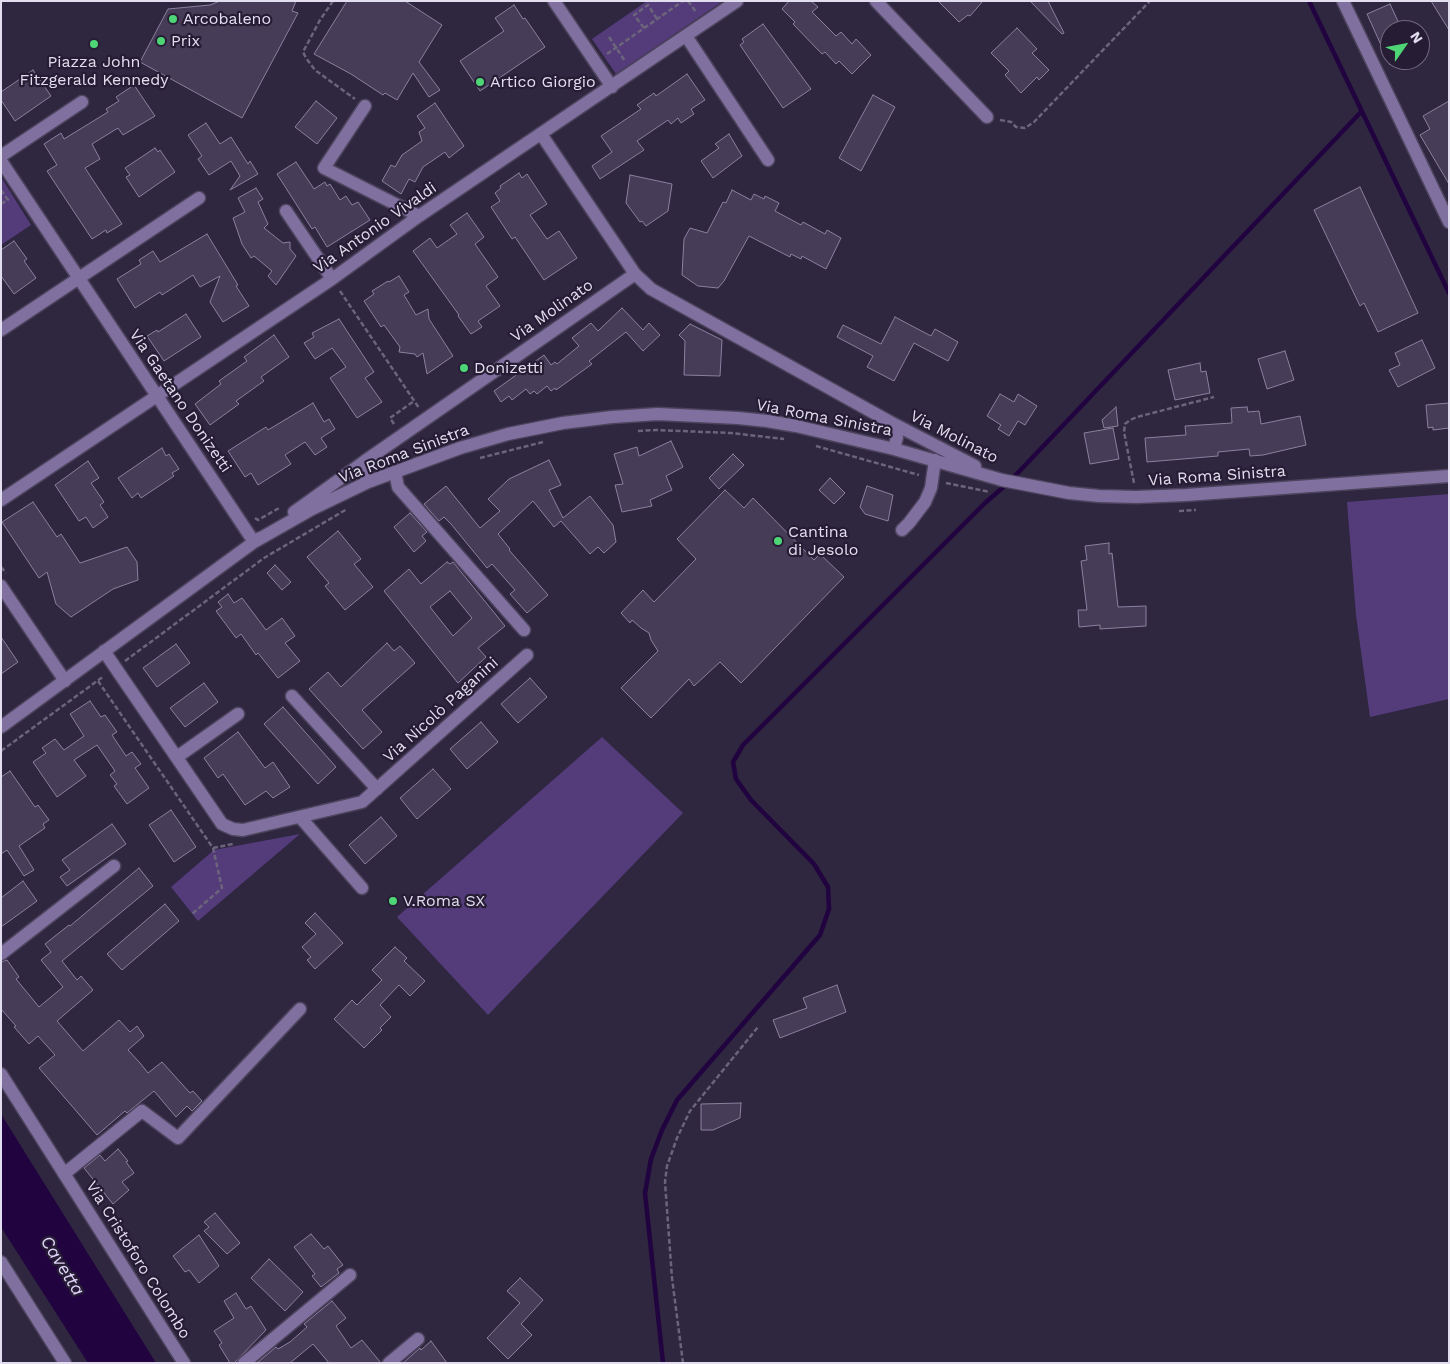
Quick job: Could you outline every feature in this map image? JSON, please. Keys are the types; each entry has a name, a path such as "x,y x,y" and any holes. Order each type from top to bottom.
{"street":[{"path":"554,1 612,87"},
{"name":"Via Antonio Vivaldi","path":"1,500 332,279 419,216 737,1"},
{"path":"876,1 987,118"},
{"path":"1343,1 1449,222"},
{"path":"686,36 768,160"},
{"path":"1,156 82,102"},
{"path":"364,106 324,168 419,216"},
{"name":"Via Molinato","path":"541,134 635,274 660,294 892,423 1002,480"},
{"name":"Via Gaetano Donizetti","path":"1,160 254,542"},
{"path":"1,330 200,198"},
{"path":"286,211 332,279"},
{"name":"Via Molinato","path":"254,542 319,492 635,274"},
{"name":"Via Roma Sinistra","path":"1,727 254,542 312,509 368,482 460,448 508,434 564,423 658,414 738,418 796,426 894,449 1002,480 1069,493 1136,497 1186,495 1449,476"},
{"name":"Via Molinato","path":"892,423 897,437 894,449"},
{"path":"902,530 924,502 931,488 935,460"},
{"path":"365,461 364,471 368,482"},
{"path":"395,472 398,487 524,630"},
{"path":"1,586 64,681"},
{"name":"Via Nicolò Paganini","path":"104,652 222,824 232,830 243,830 362,802 527,655"},
{"path":"292,696 378,789"},
{"path":"177,757 238,714"},
{"path":"300,817 362,888"},
{"path":"1,954 114,866"},
{"name":"Via Cristoforo Colombo","path":"64,1174 142,1111 178,1138 300,1009"},
{"name":"Via Cristoforo Colombo","path":"1,1074 184,1363"},
{"path":"1,1262 65,1363"},
{"path":"244,1363 350,1275"},
{"path":"389,1363 418,1339"}],"path":[{"path":"333,1 320,20 304,52 315,70 364,106"},
{"path":"595,62 683,1"},
{"path":"987,118 1011,122 1016,127 1025,128 1034,122 1150,1"},
{"path":"644,28 634,15 648,5 658,19"},
{"path":"609,37 633,72"},
{"path":"1,190 8,200"},
{"path":"332,279 426,418"},
{"path":"1136,497 1124,432 1125,424 1137,417 1214,397"},
{"path":"396,428 390,418 414,401"},
{"path":"630,431 656,430 731,433 786,440"},
{"path":"474,460 548,441"},
{"path":"813,446 945,483 974,489"},
{"path":"254,518 258,520 287,504"},
{"path":"1,751 264,558 351,507"},
{"path":"98,681 213,848 222,888 192,914"},
{"path":"683,1363 672,1278 665,1182 667,1166 677,1138 690,1111 758,1027"}],"shaded area":[{"path":"647,1 723,1 616,74 592,39"},
{"path":"1,177 31,225 1,245"},
{"path":"1449,494 1449,699 1370,717 1356,615 1347,502"},
{"path":"602,737 683,813 488,1015 397,917"},
{"path":"300,834 198,921 171,887 214,850"}],"water":[{"name":"Cavetta","path":"1,1114 156,1363 88,1363 1,1227"}],"building":[{"path":"220,1 296,1 292,11 298,13 242,118 140,62 168,9 210,5"},
{"path":"347,1 405,1 442,25 419,62 440,90 429,97 413,73 397,100 385,93 383,95 351,74 314,54"},
{"path":"789,1 811,1 818,7 812,12 836,36 841,32 852,44 856,39 871,55 852,74 839,61 836,64 825,52 822,54 793,24 795,22 782,9"},
{"path":"938,1 983,1 970,16 968,15 959,22"},
{"path":"1030,1 1048,1 1064,33 1062,34"},
{"path":"1431,1 1449,1 1449,30"},
{"path":"1390,4 1397,20 1380,20 1380,43 1367,14"},
{"path":"514,5 545,47 480,91 460,61 504,31 495,18"},
{"path":"763,24 811,89 783,108 740,45 744,42 742,39"},
{"path":"1017,28 1037,49 1032,53 1049,70 1039,80 1037,77 1021,93 1005,75 1009,71 991,53"},
{"path":"33,70 51,96 15,121 1,100 1,92"},
{"path":"687,74 705,100 691,109 694,114 681,123 678,118 671,124 668,120 637,141 644,150 600,179 592,166 612,152 601,136 641,109 637,105 654,93 656,96"},
{"path":"134,85 155,116 123,135 118,128 92,144 100,159 85,168 122,224 107,233 106,230 92,239 47,171 57,165 44,144 61,133 64,139 108,112 106,109 119,101 116,97"},
{"path":"873,95 895,107 861,171 839,158"},
{"path":"316,101 337,118 317,144 295,127"},
{"path":"1449,101 1449,184 1420,135 1430,129 1423,116"},
{"path":"435,103 464,146 449,158 445,152 423,167 415,182 409,179 401,194 382,181 391,165 395,167 402,155 422,141 419,132 425,128 417,116"},
{"path":"206,123 220,144 231,137 248,164 250,161 258,174 230,190 240,176 231,161 209,175 198,159 202,156 188,135"},
{"path":"729,134 742,156 713,178 701,161 719,148 715,144"},
{"path":"155,148 158,152 160,150 175,172 139,197 126,177 130,175 125,168"},
{"path":"296,162 314,189 325,182 327,186 330,184 340,200 346,196 352,205 358,202 370,220 327,247 315,227 312,229 277,174"},
{"path":"519,173 522,178 527,174 547,204 530,215 547,239 559,231 577,258 544,280 515,237 512,239 491,207 500,201 495,193 501,188 500,186"},
{"path":"630,175 672,184 668,211 646,226 642,221 640,222 626,203"},
{"path":"1360,187 1418,313 1378,332 1364,303 1360,306 1314,210"},
{"path":"256,188 263,199 258,202 268,224 264,228 283,243 290,242 290,249 296,256 276,285 268,276 272,271 254,256 251,258 242,244 233,218 245,212 238,198"},
{"path":"732,190 751,200 754,194 764,199 765,196 779,203 775,211 801,225 803,222 825,234 827,230 841,238 826,269 802,256 801,259 791,254 790,257 749,236 724,281 718,288 698,286 682,275 684,239 690,228 707,233 723,202 726,203"},
{"path":"467,213 484,237 475,244 498,277 486,286 500,306 478,321 482,327 471,334 413,251 430,238 437,248 457,234 450,225"},
{"path":"207,234 249,306 223,322 210,302 220,276 200,287 193,275 162,295 160,292 135,308 117,279 141,264 139,260 153,251 160,262"},
{"path":"14,241 27,259 24,261 36,278 14,294 1,276 1,250"},
{"path":"399,276 409,292 404,295 416,315 428,309 429,319 453,356 427,374 423,353 417,357 415,354 399,352 400,347 384,325 381,327 364,301 374,294 372,291"},
{"path":"622,308 643,330 649,323 660,335 643,351 626,332 589,361 592,364 556,390 555,388 551,391 547,386 537,394 534,391 530,394 526,389 512,400 509,396 501,402 494,391 544,355 551,365 555,362 557,364 579,346 572,338 591,323 598,331"},
{"path":"186,314 201,337 164,361 147,336 157,330 158,332"},
{"path":"895,317 931,336 935,329 958,342 948,361 914,343 894,381 867,367 873,356 837,337 843,325 881,344"},
{"path":"339,319 374,372 365,378 382,402 357,418 330,378 346,367 332,348 315,359 304,343 314,337 312,333"},
{"path":"690,324 722,340 720,376 684,375 685,341 679,335"},
{"path":"274,335 289,357 261,377 264,381 236,401 239,404 210,425 195,404 221,384 219,381 247,361 244,357"},
{"path":"1422,340 1435,368 1398,387 1389,370 1400,365 1395,353"},
{"path":"1285,351 1294,380 1267,389 1258,359"},
{"path":"1200,363 1201,372 1206,371 1210,393 1175,400 1168,370"},
{"path":"1000,394 1014,402 1018,394 1037,406 1025,425 1018,421 1009,436 998,429 1001,425 987,416"},
{"path":"313,403 324,422 329,419 335,429 321,438 327,447 315,455 305,442 285,455 291,464 258,485 251,473 245,477 228,451 266,427 268,430"},
{"path":"1449,403 1449,428 1433,430 1433,427 1428,428 1426,405"},
{"path":"1116,407 1118,426 1104,428 1102,420"},
{"path":"1247,407 1248,412 1259,411 1261,424 1300,416 1306,445 1263,455 1250,456 1249,449 1218,452 1218,456 1147,462 1145,438 1186,435 1185,426 1232,423 1231,408"},
{"path":"1113,428 1119,459 1090,464 1084,433"},
{"path":"671,441 683,467 666,476 672,490 650,500 652,506 622,512 615,485 623,484 614,454 637,447 639,456"},
{"path":"162,448 166,456 169,454 179,469 172,473 174,476 141,498 138,493 132,498 118,478"},
{"path":"733,454 744,465 719,489 709,478"},
{"path":"549,460 561,485 549,490 563,518 590,496 613,525 616,542 604,553 598,547 590,554 561,521 554,527 533,501 498,534 509,550 548,595 527,613 510,594 515,590 492,564 487,568 451,524 444,517 439,521 424,504 446,486 480,528 500,511 488,499 509,479"},
{"path":"88,461 99,478 91,483 104,502 100,505 108,517 93,528 86,517 79,521 55,485"},
{"path":"830,478 845,493 834,504 819,490"},
{"path":"867,486 893,495 888,521 865,514 860,507"},
{"path":"725,490 744,508 753,498 814,560 820,554 844,577 741,683 720,662 694,686 689,679 651,718 621,688 658,651 649,633 632,620 630,623 621,613 643,590 654,602 696,559 677,539"},
{"path":"33,502 57,537 61,534 80,563 127,547 137,562 138,580 113,589 71,617 56,604 47,572 39,578 2,522"},
{"path":"410,513 427,532 422,536 426,541 414,552 394,527"},
{"path":"338,531 361,559 354,564 373,587 345,610 325,586 329,583 307,557"},
{"path":"1109,543 1109,554 1112,553 1118,607 1146,606 1146,626 1100,629 1100,625 1079,627 1078,610 1087,610 1081,561 1087,560 1085,546"},
{"path":"447,562 450,564 453,562 505,626 478,648 486,657 458,683 384,591 409,569 421,584","holes":["450,591 472,618 453,636 430,607"]},
{"path":"275,565 291,582 282,590 267,573"},
{"path":"228,594 234,603 242,598 266,630 282,618 295,636 285,643 300,661 278,678 258,653 256,655 241,634 236,638 216,611 222,607 218,602"},
{"path":"1,637 18,662 1,674"},
{"path":"387,643 394,651 400,646 415,663 362,710 382,732 363,749 309,689 328,672 341,687"},
{"path":"176,644 190,663 157,687 143,668"},
{"path":"530,678 547,697 518,723 501,704"},
{"path":"204,683 218,702 185,727 170,708"},
{"path":"90,701 101,717 105,715 117,732 112,735 126,756 132,752 141,764 135,768 149,788 127,804 114,786 117,784 110,775 115,771 97,745 74,760 86,776 57,797 33,762 46,753 42,748 55,739 64,750 84,736 70,714"},
{"path":"283,707 336,767 318,784 264,724"},
{"path":"481,722 498,742 467,769 450,749"},
{"path":"238,732 265,768 273,762 290,787 273,798 266,791 245,805 223,774 218,778 204,758"},
{"path":"433,769 451,789 417,819 400,798"},
{"path":"10,771 35,807 38,805 49,820 43,824 45,828 19,846 34,870 24,876 7,850 1,854 1,777"},
{"path":"171,810 196,847 174,862 149,825"},
{"path":"381,817 397,836 365,864 349,845"},
{"path":"112,824 126,844 67,886 60,877 70,870 62,860"},
{"path":"139,868 153,886 62,961 77,980 81,976 93,990 57,1021 83,1051 119,1020 130,1032 137,1026 144,1036 128,1050 148,1073 162,1062 190,1093 193,1091 202,1101 192,1111 187,1106 176,1117 154,1091 127,1113 125,1111 97,1135 39,1068 55,1055 38,1036 29,1044 1,1009 1,962 7,960 19,977 16,979 39,1007 63,987 41,960 51,952 45,944 70,926"},
{"path":"23,881 37,901 1,927 1,898"},
{"path":"165,904 179,921 122,970 107,954"},
{"path":"315,913 343,943 315,969 307,960 311,957 302,947 316,934 305,923"},
{"path":"395,947 407,958 404,961 425,981 410,996 399,985 380,1005 391,1017 380,1028 382,1030 364,1048 334,1019 352,1000 357,1005 382,980 372,970"},
{"path":"837,985 846,1012 780,1038 773,1020 807,1008 803,998"},
{"path":"741,1103 740,1118 713,1130 701,1130 701,1104"},
{"path":"118,1149 128,1161 126,1162 134,1173 122,1182 129,1190 113,1204 84,1168 100,1155 105,1161"},
{"path":"215,1213 240,1243 227,1254 204,1231 209,1227 204,1222"},
{"path":"311,1234 324,1249 328,1246 343,1265 337,1269 339,1273 321,1287 312,1276 315,1274 294,1247"},
{"path":"199,1235 219,1266 199,1283 189,1270 185,1272 173,1256"},
{"path":"269,1259 303,1292 285,1311 251,1278"},
{"path":"520,1278 543,1300 521,1324 532,1335 508,1359 487,1338 520,1303 507,1291"},
{"path":"236,1293 246,1309 251,1306 266,1330 234,1363 230,1363 219,1345 222,1343 214,1331 234,1318 224,1301"},
{"path":"332,1301 346,1318 336,1326 351,1348 362,1340 381,1363 329,1363 313,1344 290,1363 257,1363 276,1347 278,1349 290,1342 307,1327 304,1324"},
{"path":"431,1341 447,1363 403,1363 420,1348 421,1350"}],"waterway":[{"path":"1309,1 1449,293"},
{"path":"1012,479 1361,112"},
{"path":"663,1363 645,1193 651,1159 662,1130 677,1100 820,935 829,909 828,887 814,864 751,800 736,779 733,762 743,745 985,503 1007,484"}],"place":[{"name":"Arcobaleno","path":"173,19"},
{"name":"Prix","path":"161,41"},
{"name":"Piazza John Fitzgerald Kennedy","path":"94,44"},
{"name":"Artico Giorgio","path":"480,82"},
{"name":"Donizetti","path":"464,368"},
{"name":"Cantina di Jesolo","path":"778,541"},
{"name":"V.Roma SX","path":"393,901"}]}
